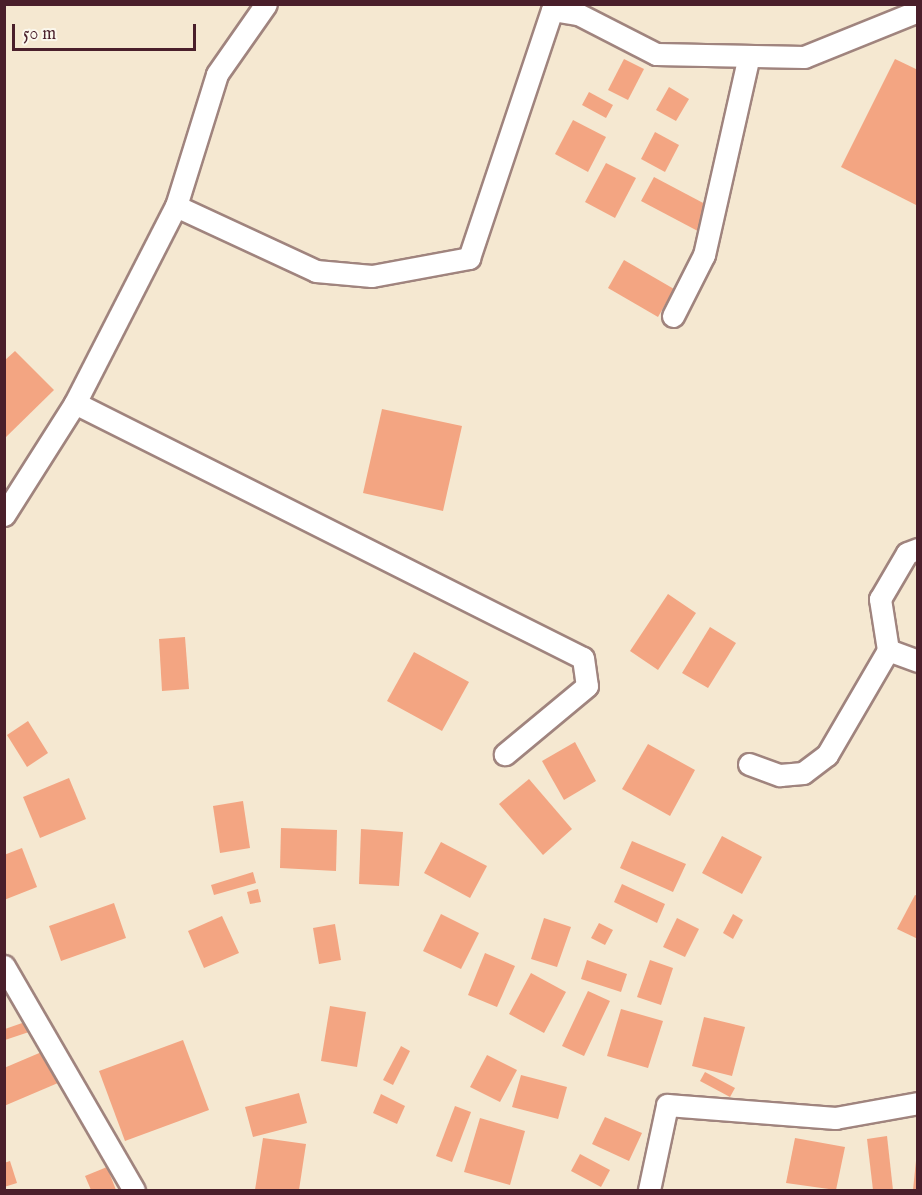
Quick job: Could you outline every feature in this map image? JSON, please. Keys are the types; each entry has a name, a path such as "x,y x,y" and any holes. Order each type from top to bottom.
{"street":[{"path":"4,515 75,403 176,206 217,74 266,4"},
{"path":"176,206 316,271 372,276 469,258 552,10 579,14 657,54 804,57 918,12"},
{"path":"673,316 704,255 750,56"},
{"path":"75,403 583,658 587,687 505,754"},
{"path":"749,764 780,774 803,773 827,755 888,650 880,599 908,553 918,549"},
{"path":"888,650 918,661"},
{"path":"4,966 134,1191"},
{"path":"649,1191 667,1105 835,1118 918,1103"}],"building":[{"path":"624,59 644,69 628,100 608,90"},
{"path":"895,59 918,70 918,206 841,167"},
{"path":"669,87 689,99 676,121 656,110"},
{"path":"589,92 613,105 606,118 582,105"},
{"path":"573,120 606,137 588,172 555,154"},
{"path":"655,132 679,145 665,172 641,159"},
{"path":"606,163 636,178 615,218 585,202"},
{"path":"654,177 724,214 711,238 641,201"},
{"path":"624,260 674,289 658,317 608,288"},
{"path":"15,351 54,390 4,439 4,361"},
{"path":"382,409 462,426 443,511 363,493"},
{"path":"668,594 696,613 658,670 630,651"},
{"path":"710,627 736,643 708,688 682,673"},
{"path":"185,637 189,689 162,691 159,639"},
{"path":"414,652 469,682 442,731 387,701"},
{"path":"28,721 48,753 27,767 7,735"},
{"path":"575,742 596,781 564,800 542,761"},
{"path":"648,744 695,770 670,816 622,789"},
{"path":"69,778 86,819 40,838 23,797"},
{"path":"529,779 572,829 543,855 499,804"},
{"path":"243,801 250,848 220,853 213,806"},
{"path":"281,828 337,830 336,871 280,868"},
{"path":"361,829 403,832 399,886 359,884"},
{"path":"722,836 762,857 742,894 702,873"},
{"path":"632,841 686,864 673,892 620,868"},
{"path":"441,842 487,866 470,898 424,873"},
{"path":"22,848 37,887 4,900 4,855"},
{"path":"253,872 256,883 214,895 211,885"},
{"path":"622,884 665,904 657,923 614,902"},
{"path":"258,889 261,902 250,904 247,892"},
{"path":"915,895 918,896 918,939 897,929"},
{"path":"114,903 126,938 61,961 49,926"},
{"path":"441,914 479,933 461,969 423,951"},
{"path":"733,914 743,920 733,939 723,933"},
{"path":"222,916 239,953 204,968 188,931"},
{"path":"544,918 571,927 557,967 531,959"},
{"path":"677,918 699,929 685,957 663,947"},
{"path":"599,923 613,930 605,945 591,938"},
{"path":"335,924 341,960 319,964 313,928"},
{"path":"485,953 515,966 497,1007 468,995"},
{"path":"587,960 627,974 621,992 581,979"},
{"path":"650,960 673,968 661,1005 637,997"},
{"path":"531,973 566,992 544,1033 509,1014"},
{"path":"588,991 610,1001 584,1056 562,1046"},
{"path":"330,1006 366,1012 357,1067 321,1061"},
{"path":"621,1009 663,1021 648,1068 607,1056"},
{"path":"704,1017 745,1027 732,1076 692,1066"},
{"path":"25,1022 29,1032 5,1040 5,1029"},
{"path":"183,1040 209,1110 125,1141 99,1071"},
{"path":"401,1046 410,1051 393,1085 383,1080"},
{"path":"44,1051 58,1083 4,1106 4,1068"},
{"path":"487,1055 517,1070 500,1102 470,1087"},
{"path":"705,1072 735,1088 730,1097 700,1081"},
{"path":"521,1075 567,1087 558,1119 512,1107"},
{"path":"299,1093 307,1123 253,1137 245,1107"},
{"path":"381,1094 405,1106 397,1124 373,1113"},
{"path":"455,1106 471,1112 452,1162 436,1156"},
{"path":"605,1117 642,1133 629,1161 592,1144"},
{"path":"480,1118 525,1131 510,1185 464,1172"},
{"path":"887,1136 893,1190 873,1190 867,1139"},
{"path":"263,1138 306,1144 299,1190 255,1190"},
{"path":"795,1138 845,1147 836,1190 786,1183"},
{"path":"580,1154 610,1170 601,1187 571,1171"},
{"path":"10,1161 17,1183 4,1187 4,1163"},
{"path":"916,1161 918,1190 913,1190"},
{"path":"107,1167 116,1190 91,1190 85,1176"}]}
